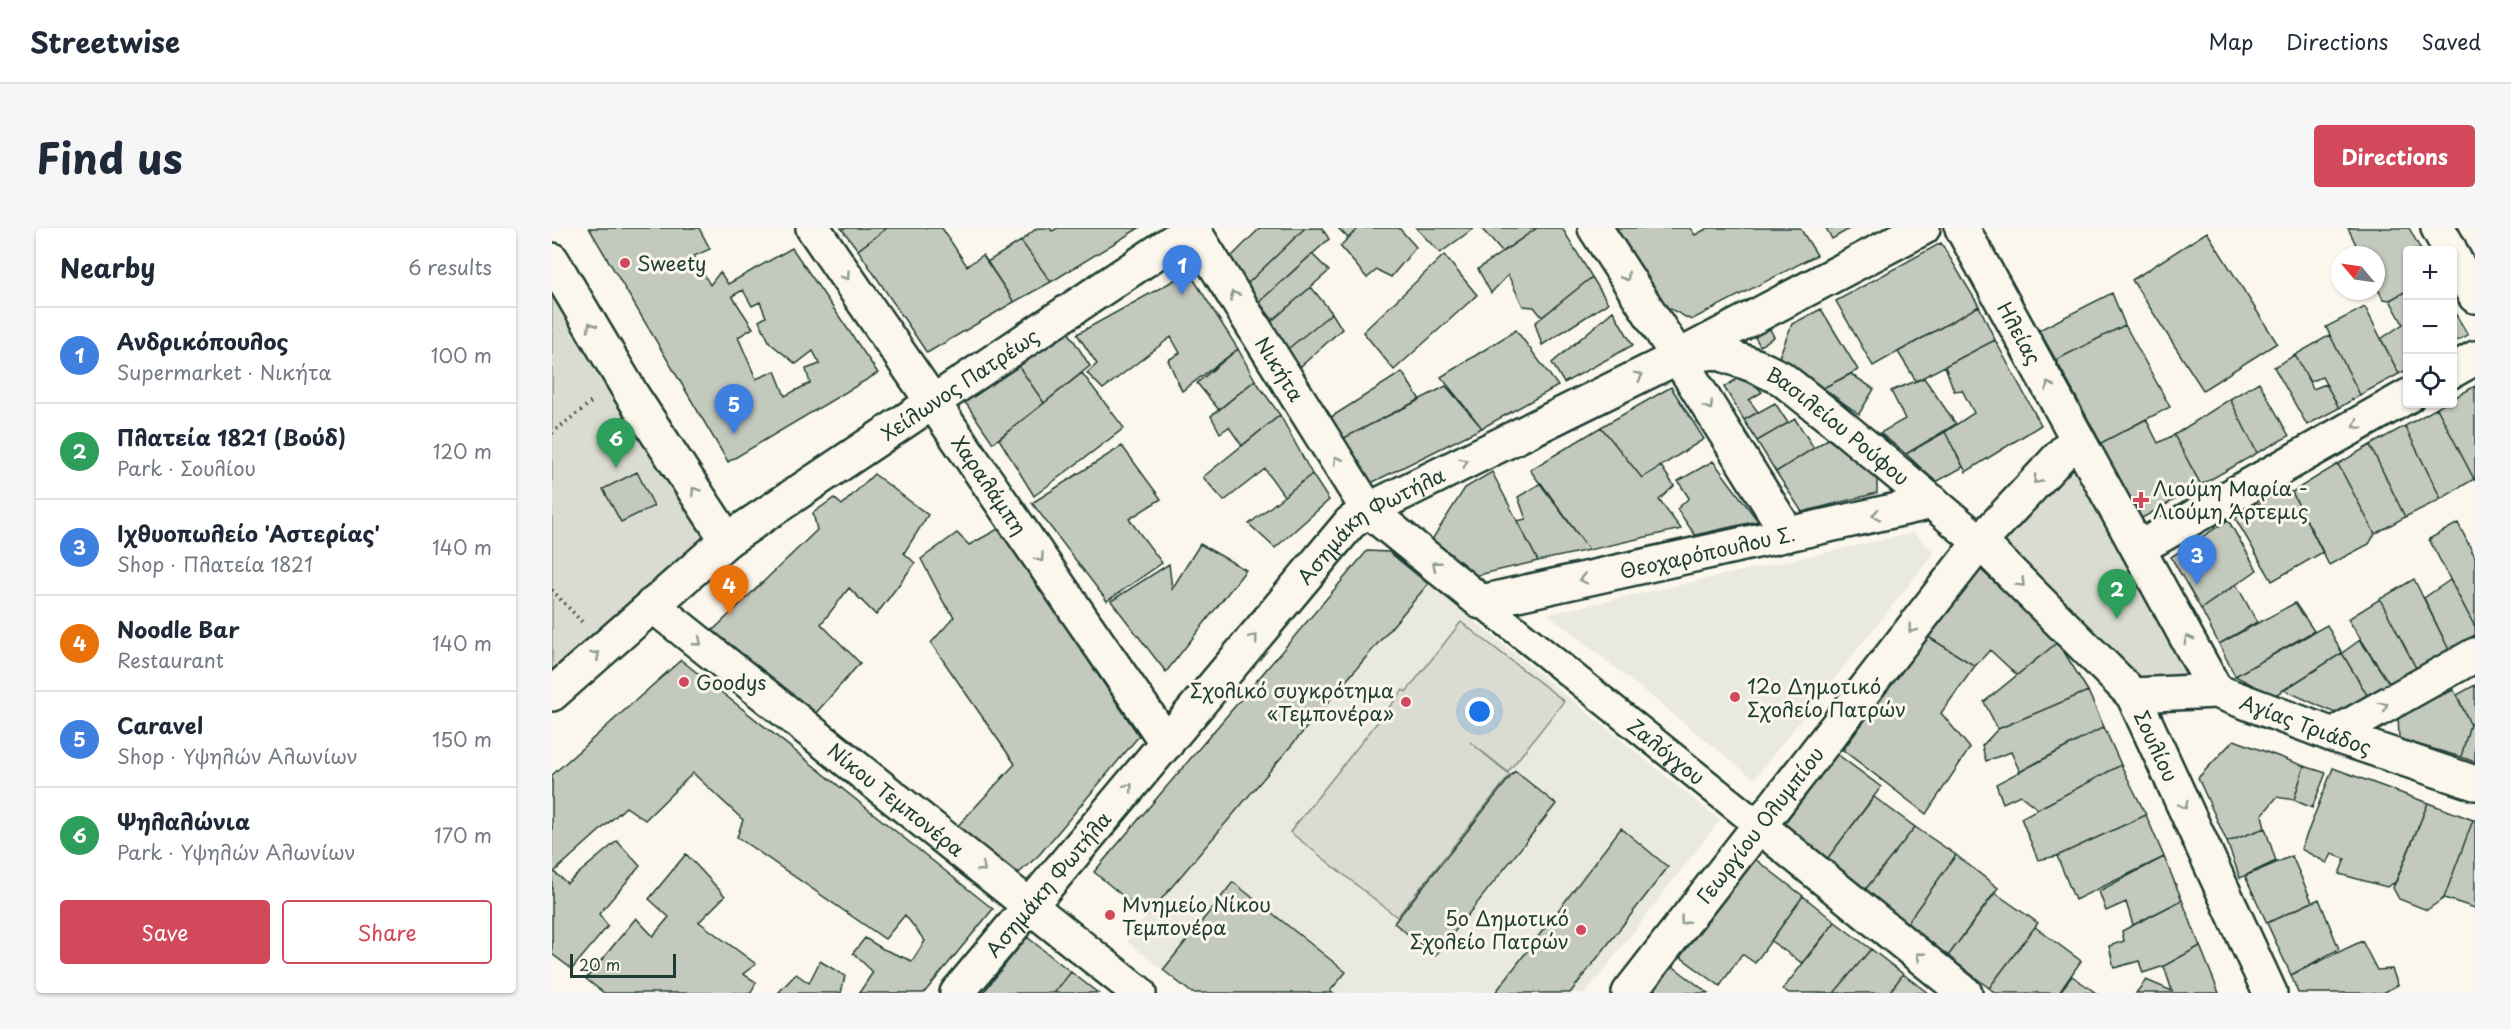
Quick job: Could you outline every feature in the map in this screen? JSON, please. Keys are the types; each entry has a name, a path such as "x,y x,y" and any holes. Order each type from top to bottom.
{"street":[{"name":"Χαραλάμπη","path":"813,228 1167,743"},
{"name":"Χείλωνος Πατρέως","path":"552,694 727,540 1193,228"},
{"name":"Νικήτα","path":"1193,228 1368,510"},
{"path":"1595,228 1788,534"},
{"name":"Ασημάκη Φωτήλα","path":"957,993 1028,905 1167,743 1350,523 1368,510 1678,357 1923,228"},
{"name":"Ηλείας","path":"1962,228 2216,691"},
{"path":"2438,228 2448,246"},
{"path":"552,260 622,379 727,540"},
{"path":"2457,264 2475,296"},
{"name":"Βασιλείου Ρούφου","path":"1678,357 1716,352 1756,366 1781,378 1980,542"},
{"path":"2457,368 2475,358"},
{"path":"2139,548 2403,399"},
{"name":"Γεωργίου Ολυμπίου","path":"1629,993 1980,542 2077,438"},
{"name":"Θεοχαρόπουλου Σ.","path":"1481,602 1933,502"},
{"name":"Ζαλόγγου","path":"1368,510 1965,993"},
{"name":"Σουλίου","path":"1980,542 2133,694 2270,993"},
{"name":"Νίκου Τεμπονέρα","path":"652,605 1138,993"},
{"path":"2333,735 2475,655"},
{"name":"Αγίας Τριάδος","path":"2133,694 2216,691 2333,735 2475,783"}],"path":[{"path":"552,433 622,379"},
{"path":"552,590 605,647"}],"shaded area":[{"path":"552,260 727,540 552,694"},
{"path":"2077,438 2216,691 2133,695 1980,542"},
{"name":"12ο Δημοτικό Σχολείο Πατρών","path":"1913,533 1935,552 1754,779 1548,614"},
{"name":"Σχολικό συγκρότημα «Τεμπονέρα»","path":"1367,551 1389,552 1720,820 1586,993 1192,993 1127,941 1147,916 1094,872"},
{"path":"1461,622 1564,701 1508,772 1470,742 1510,775 1397,917 1290,832 1403,690 1406,692"}],"building":[{"path":"589,228 699,228 710,249 694,256 710,285 720,272 728,284 792,248 878,373 728,462","holes":["743,290 752,306 760,302 766,317 759,321 770,343 796,364 813,351 820,364 806,369 810,383 785,396 775,371 756,379 738,337 753,328 732,296"]},
{"path":"841,228 887,228 858,250"},
{"path":"887,228 942,228 967,266 983,255 1014,302 927,353 858,250"},
{"path":"1037,228 1050,228 1052,231 1058,228 1139,228 1051,282 1021,241"},
{"path":"1260,228 1305,228 1245,286 1225,263"},
{"path":"1305,228 1322,228 1329,239 1259,302 1245,286"},
{"path":"1338,228 1359,228 1348,238"},
{"path":"1359,228 1399,228 1416,247 1391,277 1377,270 1367,278 1340,246"},
{"path":"1416,228 1474,228 1440,253"},
{"path":"1481,228 1537,228 1502,252"},
{"path":"1537,228 1562,228 1592,277 1542,317 1534,307 1523,306 1508,275 1491,293 1478,269"},
{"path":"1609,228 1690,228 1695,235 1708,228 1800,228 1817,255 1691,320 1648,297"},
{"path":"1826,228 1851,228 1832,239"},
{"path":"2348,228 2409,228 2419,246 2403,246 2403,293 2390,300 2385,299 2385,246 2357,246"},
{"path":"2207,232 2277,343 2203,390 2132,280"},
{"path":"1021,241 1051,282 1014,302 987,262"},
{"path":"1941,243 1979,306 1873,366 1836,301"},
{"path":"1312,254 1329,271 1273,320 1259,302"},
{"path":"1444,255 1477,295 1394,370 1363,332"},
{"path":"1189,272 1238,349 1182,391 1168,360 1180,353 1171,337 1103,389 1087,373 1097,364 1077,334"},
{"path":"1592,277 1608,303 1542,345 1535,323"},
{"path":"1311,287 1332,313 1284,352 1267,325"},
{"path":"2112,293 2125,325 2056,360 2039,330"},
{"path":"2403,293 2403,324 2390,300"},
{"path":"1979,306 1995,340 1916,381 1898,352"},
{"path":"2365,307 2399,374 2360,395 2326,327"},
{"path":"1821,309 1858,370 1823,388 1779,357 1792,324"},
{"path":"1613,311 1633,345 1564,383 1552,363"},
{"path":"1332,313 1342,329 1301,366 1284,352"},
{"path":"2457,316 2468,335 2457,340"},
{"path":"2403,324 2403,372 2399,374 2381,339"},
{"path":"2125,325 2170,407 2101,443 2056,360"},
{"path":"1769,327 1774,337 1760,346 1754,335"},
{"path":"1516,330 1558,386 1482,428 1441,377"},
{"path":"1069,333 1090,366 1044,403 1018,365"},
{"path":"2330,335 2360,395 2339,408 2322,377 2310,382 2295,355"},
{"path":"1995,340 2041,425 1966,472 1945,432 1974,413 1962,390 1954,391 1945,366"},
{"path":"1238,349 1255,380 1219,410 1197,383"},
{"path":"2295,355 2313,389 2326,384 2339,408 2307,425 2274,367"},
{"path":"1018,365 1044,403 993,443 965,402"},
{"path":"1402,372 1420,400 1342,439 1328,419"},
{"path":"1082,373 1124,428 1034,496 999,439"},
{"path":"1745,374 1762,392 1749,400 1758,412 1744,420 1724,387"},
{"path":"1851,374 1874,389 1859,414 1823,388"},
{"path":"1924,378 1956,424 1906,454 1880,433 1905,419 1891,391"},
{"path":"1255,380 1280,415 1242,446 1229,427 1220,433 1211,416"},
{"path":"2259,382 2289,436 2257,453 2230,399"},
{"path":"1446,386 1482,428 1367,485 1342,439"},
{"path":"2475,386 2475,481 2437,408 2457,408 2457,396"},
{"path":"1671,387 1704,439 1642,478 1601,427"},
{"path":"2230,399 2257,453 2201,485 2174,435"},
{"path":"1775,403 1788,423 1757,441 1744,420"},
{"path":"2437,408 2474,479 2441,499 2405,426"},
{"path":"1280,415 1312,474 1284,496 1265,469 1224,501 1203,477"},
{"path":"1795,419 1814,448 1776,472 1757,441"},
{"path":"2146,419 2158,443 2174,435 2201,485 2135,522 2098,460 2101,443"},
{"path":"2405,426 2441,499 2405,517 2370,445"},
{"path":"1601,427 1642,478 1661,466 1674,486 1659,500 1681,529 1589,550 1530,470"},
{"path":"1945,432 1963,467 1936,482 1906,454"},
{"path":"1828,439 1877,477 1877,493 1802,512 1776,472"},
{"path":"2370,445 2405,517 2375,534 2338,464"},
{"path":"1122,446 1161,499 1129,519 1162,563 1107,601 1032,503"},
{"path":"1713,461 1758,521 1695,535 1677,509 1689,498 1678,481"},
{"path":"2338,464 2375,534 2369,544 2329,565 2292,492"},
{"path":"637,472 654,506 621,522 603,489"},
{"path":"1492,472 1538,561 1474,576 1431,541 1465,488"},
{"path":"874,474 928,515 904,553 915,563 876,615 849,588 821,624 860,663 815,714 707,636 817,530 813,513 834,498 842,505"},
{"path":"1312,474 1329,500 1275,548 1249,524"},
{"path":"1541,483 1589,550 1538,561 1517,521 1526,519 1518,497"},
{"path":"2283,489 2292,492 2323,552 2272,581 2235,518"},
{"path":"2228,520 2257,570 2201,609 2171,557"},
{"path":"2458,523 2475,557 2475,627 2429,539"},
{"path":"1000,528 1139,736 1039,855 1020,872 1001,872 953,831 1015,764 931,643 954,617 921,559 957,533 969,545"},
{"path":"1200,544 1246,570 1166,672 1111,601 1169,564 1172,589"},
{"path":"1367,551 1389,552 1428,584 1147,916 1094,872"},
{"path":"1978,567 2058,642 2017,675 1990,650 1975,666 1927,636"},
{"path":"2414,579 2449,650 2416,668 2380,599"},
{"path":"2450,580 2475,627 2475,635 2449,650 2424,598"},
{"path":"2236,584 2257,622 2219,644 2201,609"},
{"path":"2380,599 2416,668 2389,683 2348,619"},
{"path":"2295,603 2314,631 2235,676 2219,644"},
{"path":"2327,625 2342,653 2274,696 2235,676"},
{"path":"1927,636 1975,666 1941,713 1970,748 1926,814 1843,750"},
{"path":"2360,640 2389,683 2367,695 2342,653"},
{"path":"2058,642 2088,691 1998,729 1984,702"},
{"path":"2342,653 2367,695 2335,713 2284,690"},
{"path":"681,660 993,909 924,993 859,993 873,972 853,953 865,938 883,949 912,961 925,941 905,915 885,939 737,837 743,820 693,773 645,820 626,807 554,872 567,883 617,841 640,866 599,914 608,926 572,969 552,954 552,775"},
{"path":"2475,685 2475,726 2470,724 2457,695"},
{"path":"2454,690 2470,724 2461,757 2399,739 2398,713"},
{"path":"2088,691 2104,727 2020,772 2011,752 1986,761 1982,746 1998,729"},
{"path":"2470,724 2475,726 2475,762 2461,757"},
{"path":"2104,727 2121,765 2038,809 2020,795 2003,803 1996,784"},
{"path":"2234,740 2304,766 2294,800 2277,797 2262,815 2265,828 2227,842 2198,778"},
{"path":"1837,754 1881,787 1827,859 1784,824"},
{"path":"2121,765 2146,815 2057,856 2038,860 2021,818"},
{"path":"2304,766 2326,773 2312,808 2294,800"},
{"path":"2333,768 2428,803 2396,882 2387,887 2339,874 2345,859 2332,854 2327,863 2301,849"},
{"path":"1515,771 1556,804 1435,956 1394,923"},
{"path":"1874,797 1915,827 1865,890 1827,859"},
{"path":"2428,803 2473,820 2444,898 2427,910 2399,899 2393,888"},
{"path":"2146,815 2164,857 2075,900 2057,856"},
{"path":"2473,820 2475,820 2475,908 2444,898"},
{"path":"1915,827 1956,855 1907,923 1865,890"},
{"name":"5ο Δημοτικό Σχολείο Πατρών","path":"1621,828 1668,867 1570,993 1495,993"},
{"path":"2265,828 2276,861 2240,878 2227,842"},
{"path":"686,854 725,896 699,922 756,964 743,974 756,982 751,993 604,993 586,979 636,918 653,936 669,917 649,899"},
{"path":"1956,855 1998,888 1948,956 1907,923"},
{"path":"2292,856 2312,902 2267,923 2245,876"},
{"path":"2164,857 2182,900 2133,925 2126,902 2106,911 2099,891"},
{"path":"1755,859 1803,896 1755,963 1742,954 1720,986 1679,956"},
{"path":"1233,882 1346,972 1330,991 1333,993 1192,993 1163,970"},
{"path":"1995,893 2038,923 1989,988 1948,956"},
{"path":"1803,896 1835,922 1802,963 1771,941"},
{"path":"2319,899 2339,949 2291,975 2267,923"},
{"path":"2182,900 2200,946 2164,966 2143,973 2139,961 2114,968 2109,946 2124,941 2122,931"},
{"path":"1835,922 1871,949 1834,993 1789,993 1783,989"},
{"path":"2035,927 2081,961 2059,993 1995,993 1989,988"},
{"path":"1027,937 1071,972 1054,993 983,993"},
{"path":"2362,941 2377,970 2392,969 2398,985 2383,993 2298,993 2291,975"},
{"path":"2200,946 2219,993 2136,993 2146,980 2172,991 2164,966"},
{"path":"1871,949 1903,974 1889,993 1834,993"},
{"path":"820,961 845,976 841,993 778,993 796,974 809,983"},
{"path":"1671,965 1708,993 1650,993"},
{"path":"1071,972 1098,993 1054,993"},
{"path":"1903,974 1928,993 1889,993"},
{"path":"2072,976 2096,993 2059,993"}],"place":[{"name":"Sweety","path":"625,263"},
{"name":"Ανδρικόπουλος","path":"1182,295"},
{"name":"Caravel","path":"734,434"},
{"name":"Ψηλαλώνια","path":"616,468"},
{"name":"Λιούμη Μαρία - Λιούμη Άρτεμις","path":"2141,500"},
{"name":"Ιχθυοπωλείο 'Αστερίας'","path":"2197,585"},
{"name":"Noodle Bar","path":"729,615"},
{"name":"Πλατεία 1821 (Βούδ)","path":"2117,619"},
{"name":"Goodys","path":"684,682"},
{"name":"12ο Δημοτικό Σχολείο Πατρών","path":"1735,697"},
{"name":"Σχολικό συγκρότημα «Τεμπονέρα»","path":"1406,702"},
{"name":"Μνημείο Νίκου Τεμπονέρα","path":"1110,915"},
{"name":"5ο Δημοτικό Σχολείο Πατρών","path":"1581,930"}]}
